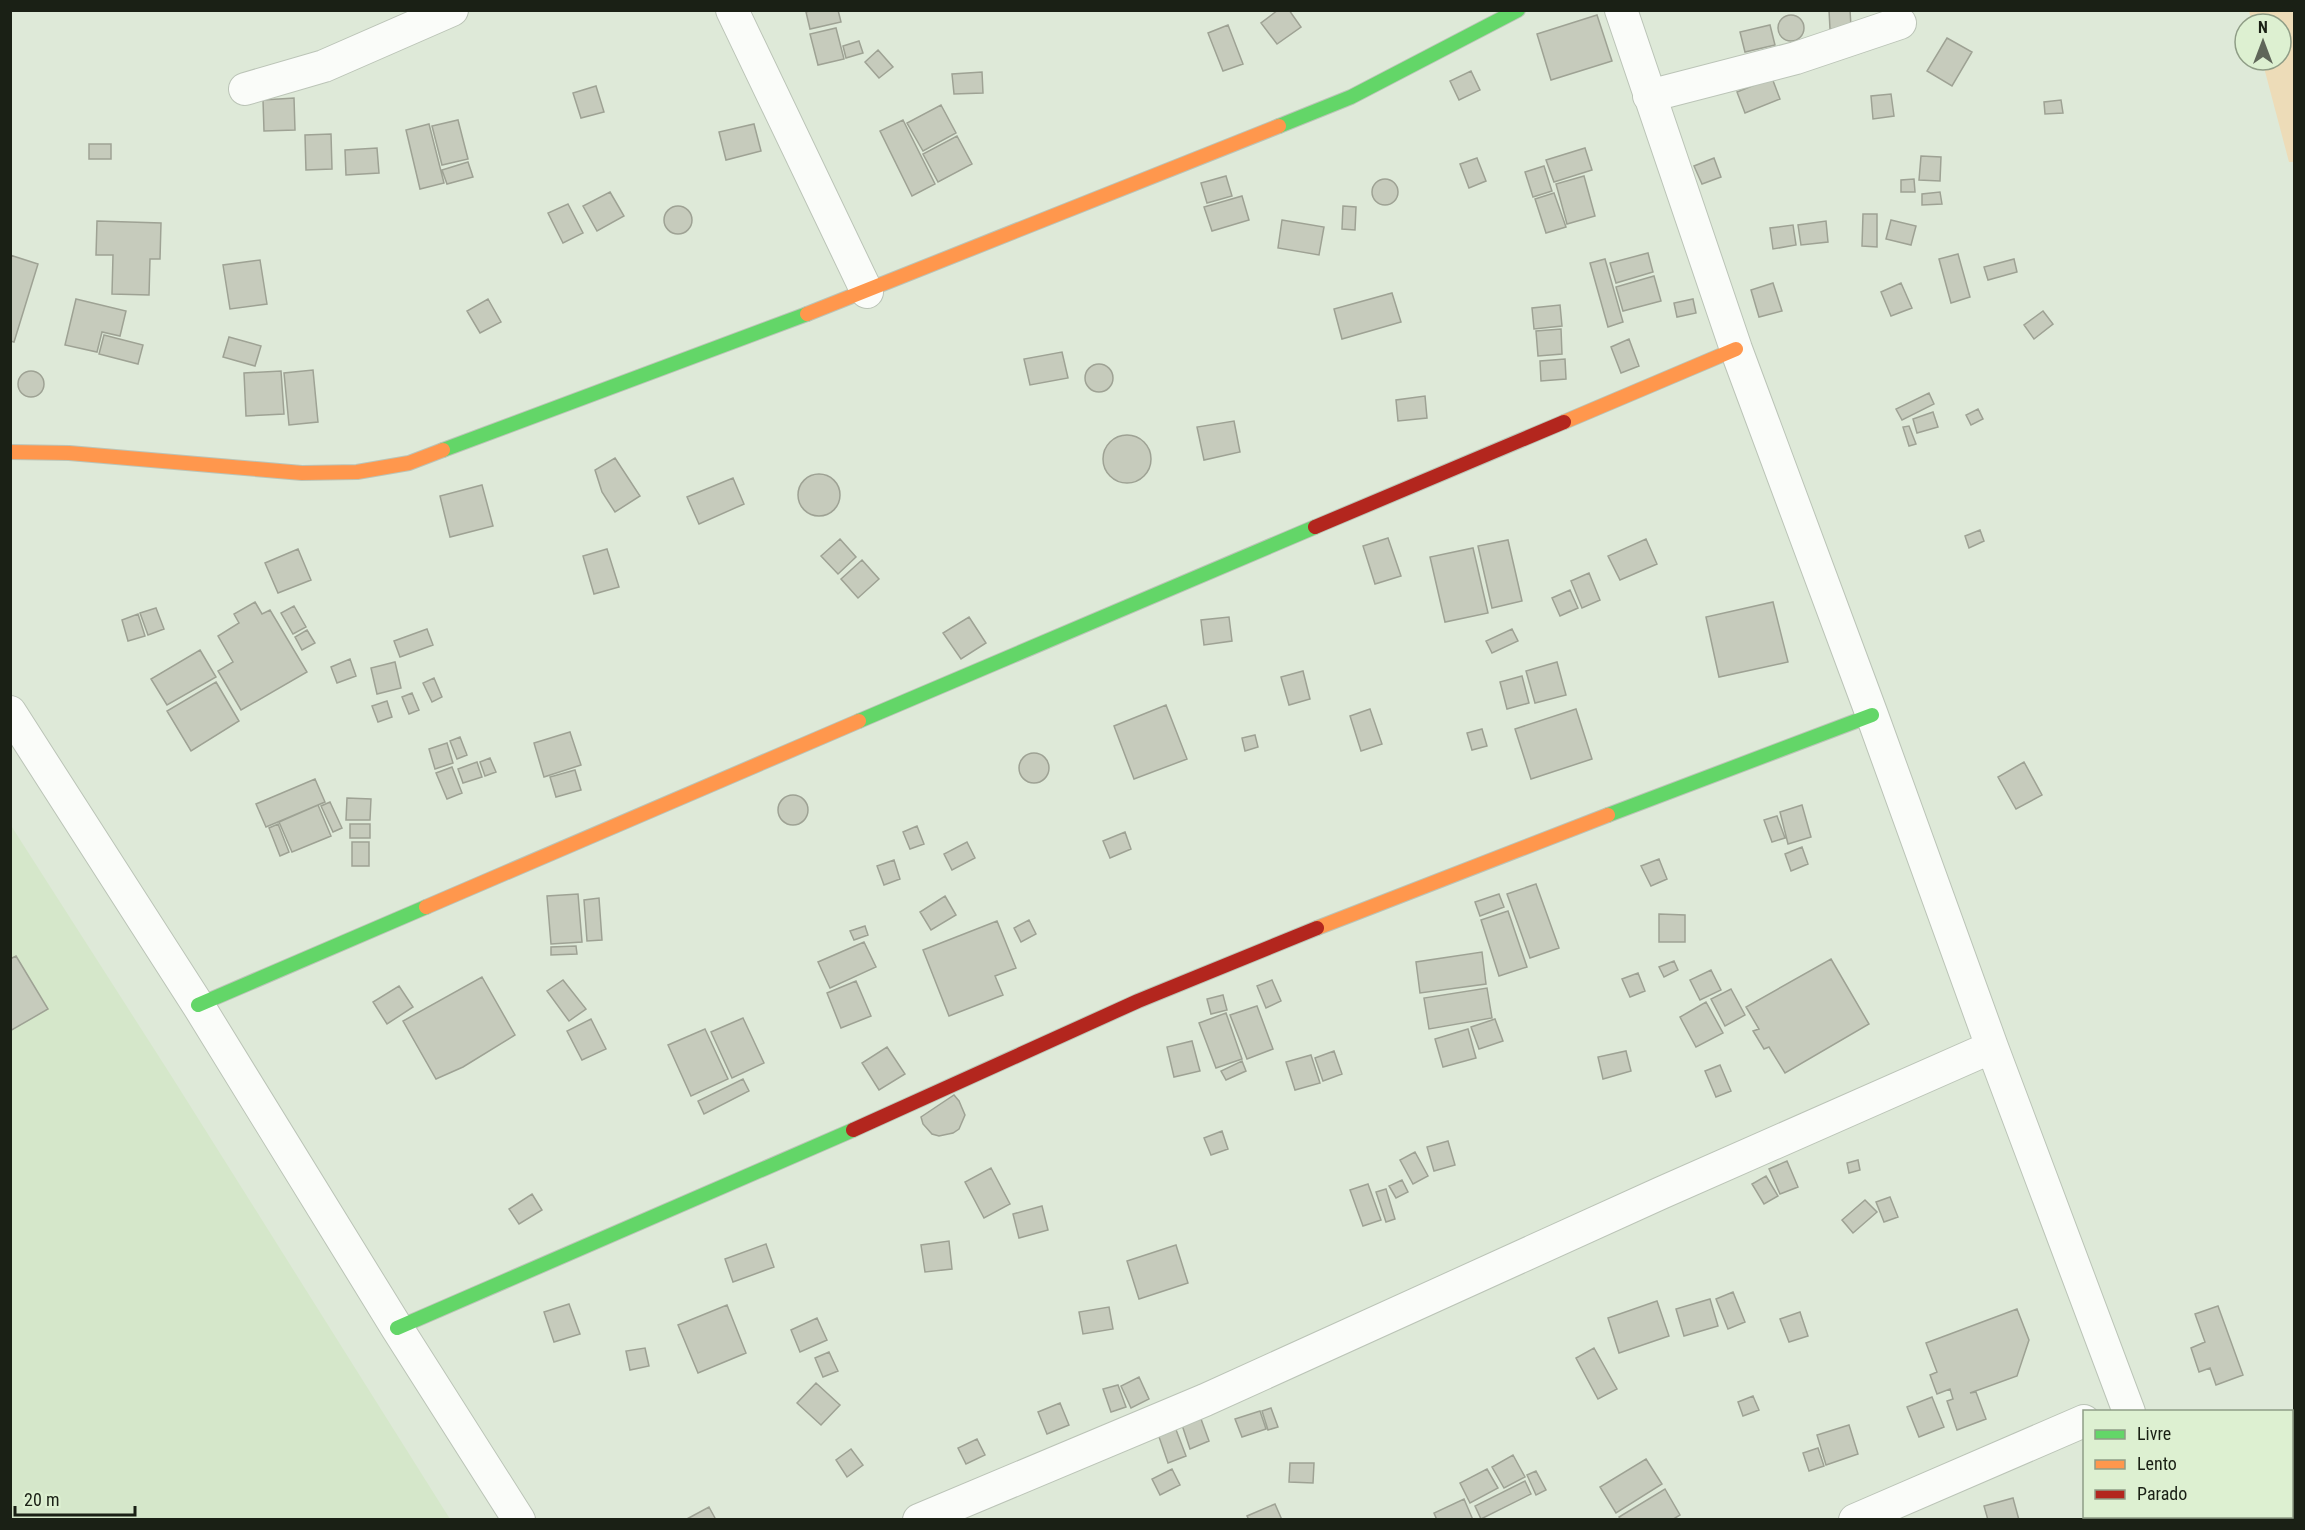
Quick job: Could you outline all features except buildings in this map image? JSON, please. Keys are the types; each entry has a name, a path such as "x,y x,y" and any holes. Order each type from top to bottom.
{"street":[{"path":"245,89 324,66 452,10"},
{"path":"732,10 867,292"},
{"path":"10,452 69,453 302,473 357,472 409,463 867,292 1351,97 1518,10"},
{"path":"1621,10 1736,349 1872,715 2121,1409"},
{"path":"1649,96 1796,58 1900,23"},
{"path":"198,1005 1736,349"},
{"path":"10,712 198,1005 397,1328 519,1520"},
{"path":"397,1328 860,1127 1138,1001 1329,923 1678,786 1872,715"},
{"path":"919,1520 1205,1400 1660,1193 1992,1047"},
{"path":"1855,1520 2083,1422"}],"shaded area":[{"path":"2294,11 2294,162 2289,162 2265,72 2293,72 2293,12 2249,12"},
{"path":"10,824 172,1077 450,1519 11,1519"}],"traffic: fast":[{"path":"1279,126 1351,97 1518,10"},
{"path":"443,450 807,314"},
{"path":"859,721 1315,527"},
{"path":"1608,815 1872,715"},
{"path":"198,1005 426,907"},
{"path":"397,1328 853,1130"}],"traffic: slow":[{"path":"807,314 1279,126"},
{"path":"1564,422 1736,349"},
{"path":"10,452 69,453 302,473 357,472 409,463 443,450"},
{"path":"426,907 859,721"},
{"path":"1317,928 1608,815"}],"traffic: jam":[{"path":"1315,527 1564,422"},
{"path":"853,1130 1138,1001 1317,928"}]}
